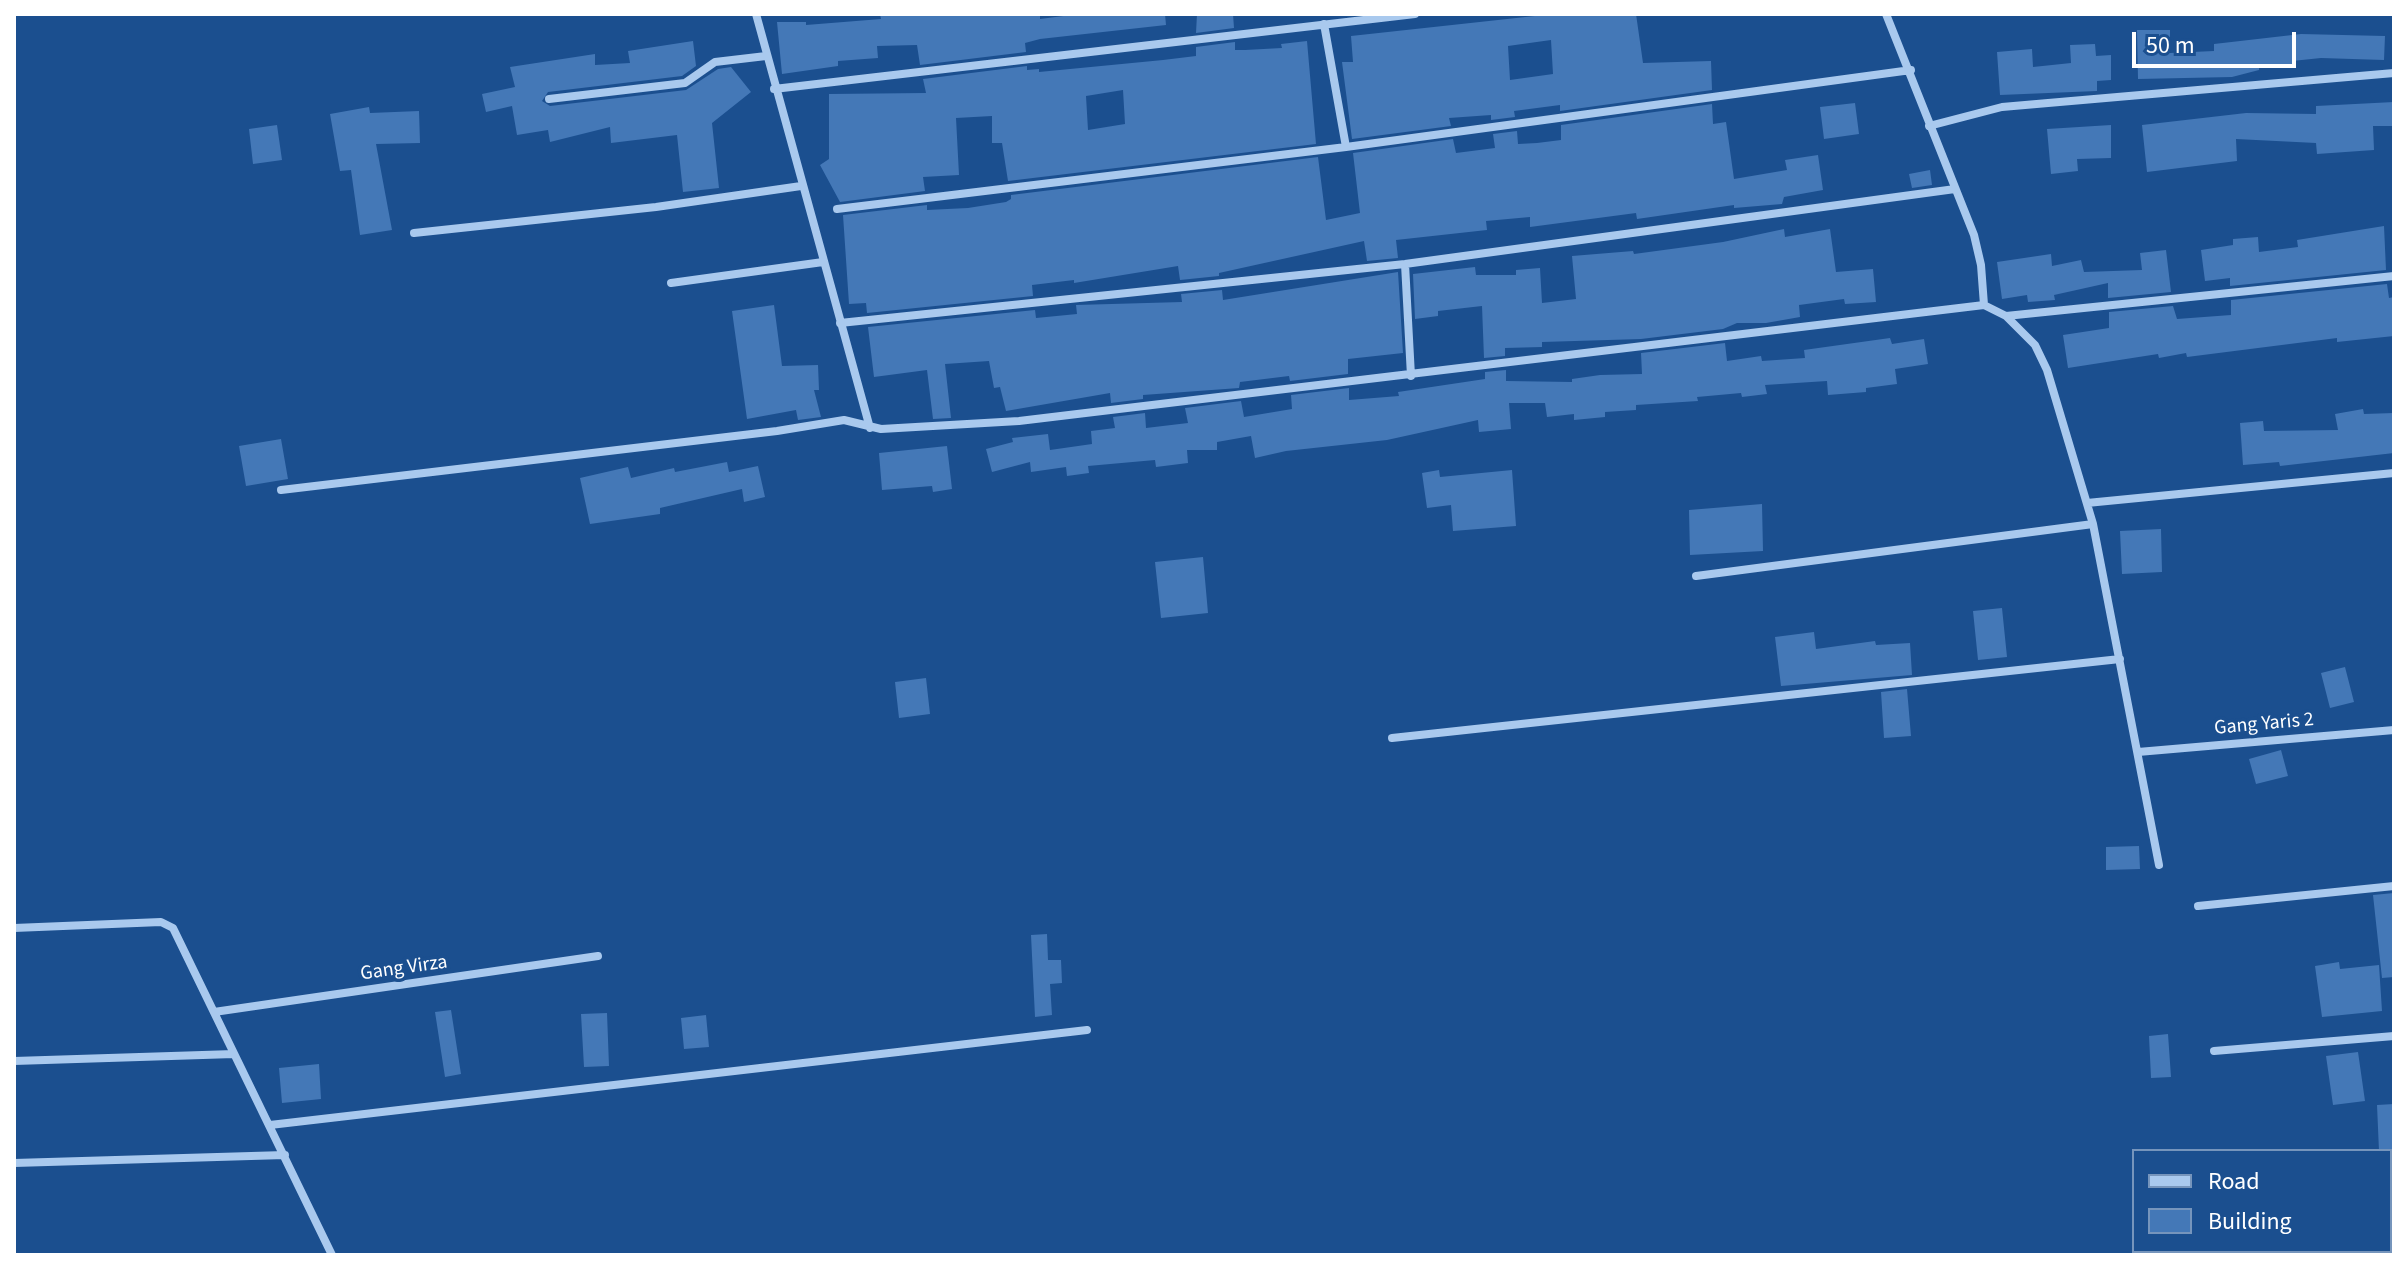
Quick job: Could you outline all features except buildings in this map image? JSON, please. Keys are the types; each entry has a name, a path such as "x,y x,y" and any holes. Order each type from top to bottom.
{"street":[{"path":"756,14 774,89 870,428"},
{"path":"774,89 1415,14"},
{"path":"1886,14 1911,70 1981,265 1984,305"},
{"path":"1324,24 1346,147"},
{"path":"549,99 685,83 715,62 766,56"},
{"path":"837,209 1346,147 1911,70"},
{"path":"1929,126 2002,107 2394,73"},
{"path":"414,233 656,207 801,186"},
{"path":"840,323 1405,264 1955,189"},
{"path":"671,283 823,262"},
{"path":"1405,264 1411,376"},
{"path":"2006,316 2394,276"},
{"path":"281,490 777,431 844,420 870,428 1019,421 1984,305 2006,316 2035,345 2047,370 2093,524 2159,865"},
{"path":"2087,503 2394,473"},
{"path":"1696,576 2093,524"},
{"path":"1392,738 2120,659"},
{"name":"Gang Yaris 2","path":"2138,752 2394,730"},
{"path":"2198,906 2394,886"},
{"path":"14,928 165,924 177,932 332,1255"},
{"name":"Gang Virza","path":"214,1012 598,956"},
{"path":"270,1125 1087,1030"},
{"path":"2214,1051 2394,1036"},
{"path":"14,1061 234,1054"},
{"path":"14,1163 285,1155"}]}
